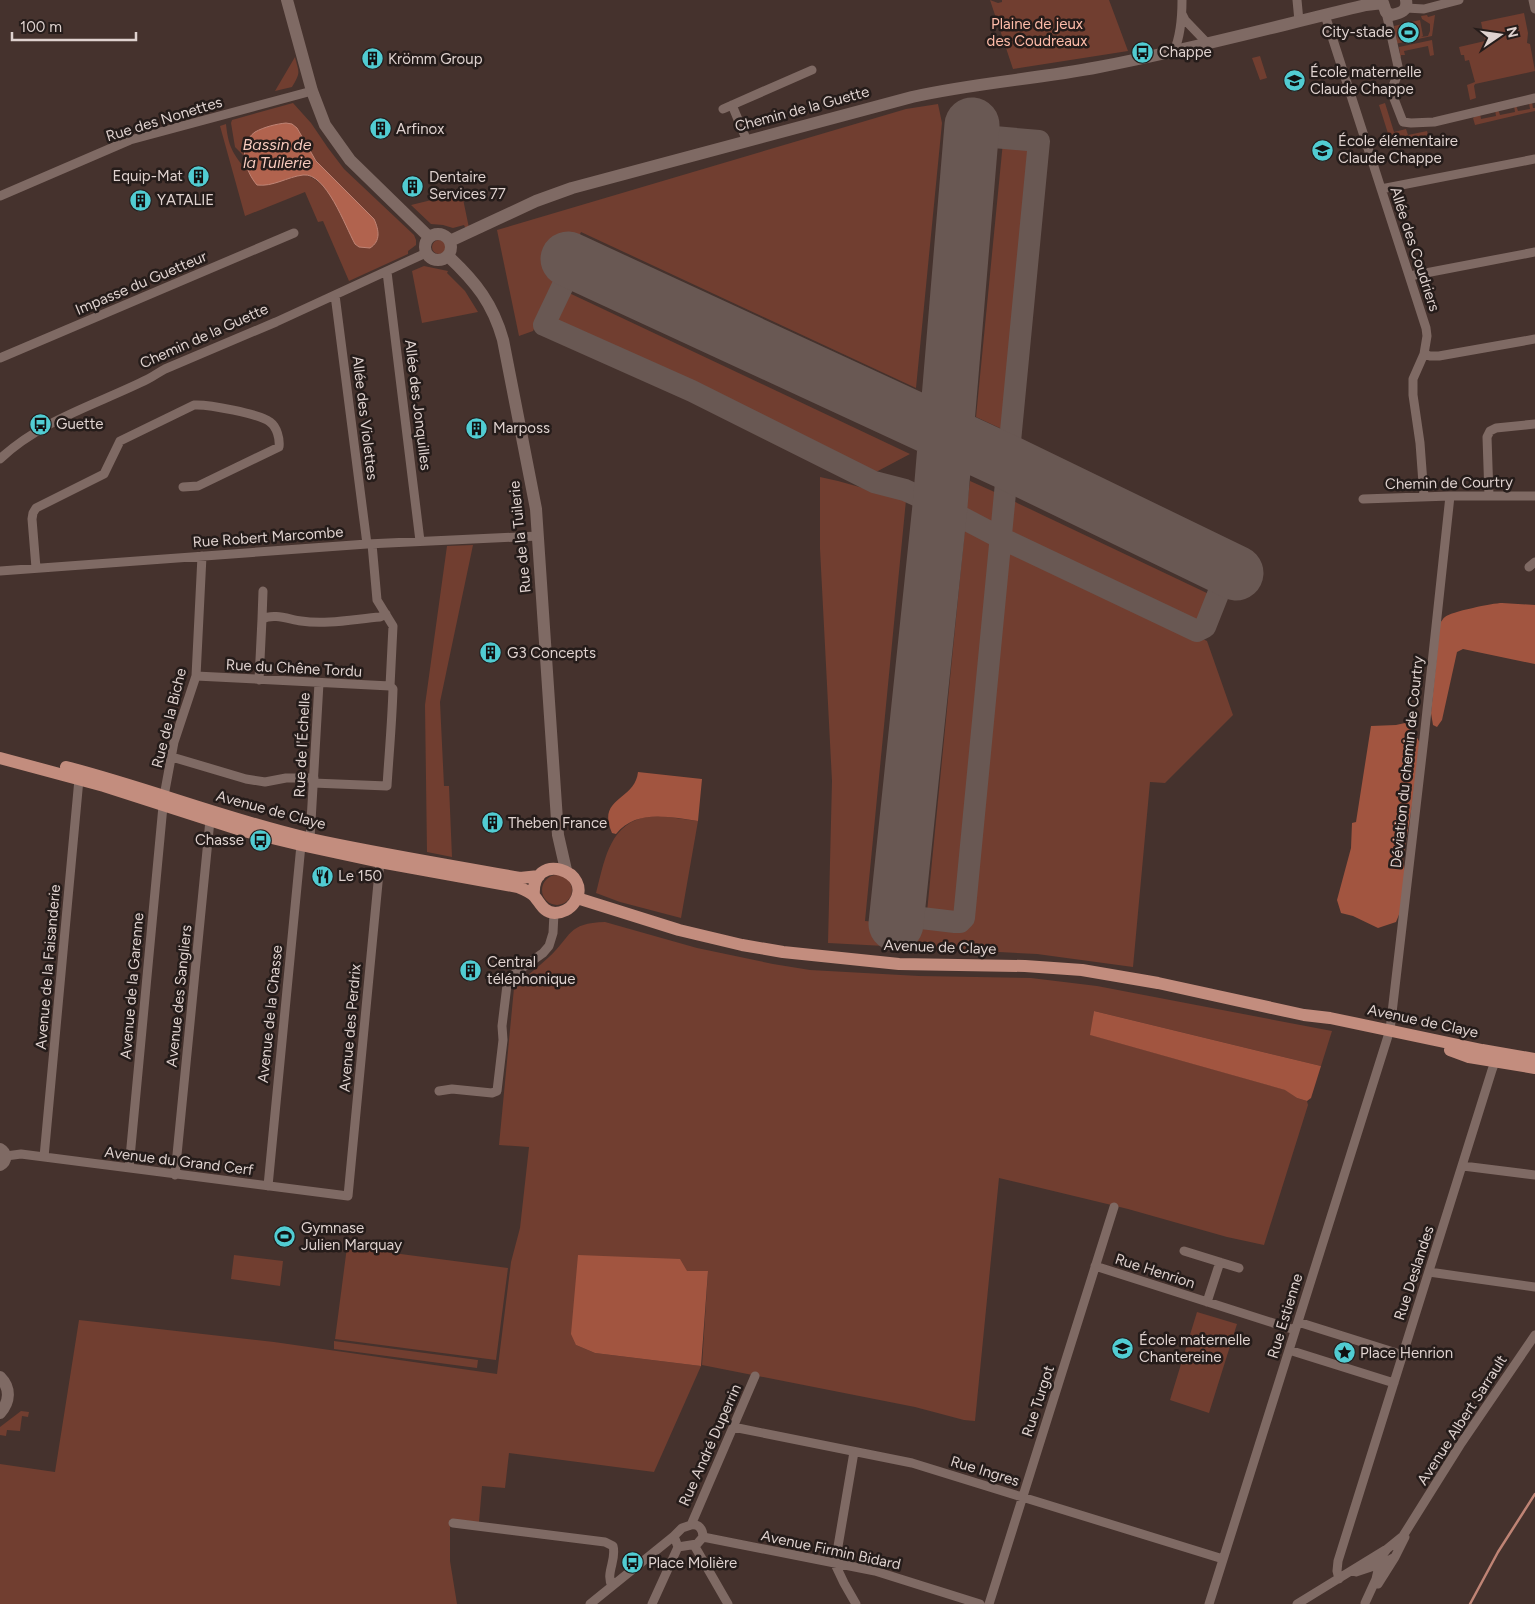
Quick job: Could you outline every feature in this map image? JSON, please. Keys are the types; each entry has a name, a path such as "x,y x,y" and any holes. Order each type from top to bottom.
{"main road":[{"name":"Avenue de Claye","path":"0,750 106,778 210,820 244,831 520,878 542,873 552,868 566,870"},
{"name":"Avenue de Claye","path":"0,758 244,821 306,842 380,862 518,887 534,896 542,908 554,913"},
{"path":"554,913 570,908 577,898 578,886 575,879 566,870"},
{"path":"534,896 534,889 542,873"},
{"name":"Avenue de Claye","path":"577,898 679,930 735,944 783,952 899,964 1025,966 1082,970 1158,983 1304,1014 1329,1023 1535,1060"},
{"name":"Avenue de Claye","path":"1389,1033 1469,1057 1535,1068"}],"street":[{"path":"287,0 312,91 325,125 350,160 429,237"},
{"path":"1174,51 1179,41 1182,0"},
{"path":"1297,0 1299,21"},
{"path":"1406,2 1424,9 1460,0"},
{"path":"1533,0 1535,9"},
{"name":"Chemin de la Guette","path":"450,241 536,201 572,188 936,92 1098,67 1208,44 1366,5 1384,5 1389,15 1396,14 1402,12 1406,2"},
{"path":"1384,5 1399,71 1391,91 1403,122 1411,124 1434,122 1535,98"},
{"path":"1182,14 1185,20 1208,44"},
{"name":"Allée des Coudriers","path":"1325,15 1426,328 1427,336 1424,354 1413,379 1424,497"},
{"path":"1180,31 1194,28"},
{"path":"723,109 812,70"},
{"name":"Rue des Nonettes","path":"0,196 130,140 312,91"},
{"path":"732,105 747,141"},
{"path":"1381,190 1535,159"},
{"name":"Impasse du Guetteur","path":"0,358 294,233"},
{"path":"432,235 445,235 450,241 452,249 445,259 432,259 426,253 425,244 432,235"},
{"path":"1410,276 1535,252"},
{"name":"Chemin de la Guette","path":"0,459 30,436 82,408 173,365 257,330 426,253"},
{"name":"Rue de la Tuilerie","path":"448,256 483,294 500,329 534,496 558,834 566,870"},
{"name":"Allée des Jonquilles","path":"387,272 420,541"},
{"name":"Allée des Violettes","path":"313,780 387,786 392,719 393,690 390,686 393,628 377,600 335,295"},
{"path":"1424,354 1439,356 1535,340"},
{"path":"36,568 32,519 36,508 104,474 120,441 194,405 206,404 264,419 274,425 280,441 279,447 198,486 183,487"},
{"path":"1489,496 1487,437 1490,431 1496,428 1535,424"},
{"name":"Déviation du chemin de Courtry","path":"1389,1033 1450,496"},
{"name":"Chemin de Courtry","path":"1363,499 1535,496"},
{"name":"Rue Robert Marcombe","path":"0,571 369,544 538,536"},
{"name":"Rue de la Biche","path":"163,801 174,742 196,676 202,556"},
{"path":"258,680 263,591"},
{"path":"262,619 276,617 300,621 325,622 380,617 386,614"},
{"name":"Rue du Chêne Tordu","path":"196,676 390,686"},
{"name":"Rue de l'Échelle","path":"306,842 313,780 319,683"},
{"path":"172,757 246,779 265,782 286,778 313,780"},
{"name":"Avenue de la Faisanderie","path":"44,1158 79,779"},
{"name":"Avenue de la Garenne","path":"129,1168 163,801"},
{"name":"Avenue des Sangliers","path":"176,1175 210,820"},
{"name":"Rue de la Tuilerie","path":"542,873 555,856 558,834"},
{"name":"Avenue de la Chasse","path":"268,1186 306,842"},
{"name":"Avenue des Perdrix","path":"348,1196 380,862"},
{"path":"438,1091 452,1089 492,1093 497,1091 504,1040 502,1026 507,985 516,973 546,949 553,933 554,913"},
{"name":"Rue Estienne","path":"1209,1604 1389,1033"},
{"name":"Avenue de Claye","path":"1496,1062 1501,1058 1527,1062 1535,1060"},
{"name":"Rue Deslandes","path":"1342,1577 1337,1571 1338,1561 1496,1062"},
{"name":"Avenue du Grand Cerf","path":"2,1157 21,1154 348,1196"},
{"path":"1463,1166 1535,1175"},
{"name":"Rue Turgot","path":"989,1604 1114,1207"},
{"name":"Rue Henrion","path":"1184,1251 1239,1268"},
{"name":"Rue Henrion","path":"1207,1302 1220,1262"},
{"name":"Rue Henrion","path":"1095,1266 1207,1302 1297,1326"},
{"path":"1429,1272 1535,1287"},
{"path":"1297,1326 1403,1355"},
{"name":"Avenue Albert Sarrault","path":"1364,1603 1376,1579 1381,1557 1387,1549 1404,1536 1460,1445 1535,1335"},
{"path":"1289,1350 1394,1383"},
{"name":"Rue André Duperrin","path":"690,1525 755,1376"},
{"path":"0,1413 7,1403 8,1396 8,1390 1,1377"},
{"name":"Rue Ingres","path":"733,1427 912,1463 1224,1559"},
{"path":"854,1452 835,1564 856,1604"},
{"name":"Avenue Albert Sarrault","path":"1364,1603 1395,1557 1413,1521"},
{"path":"453,1523 604,1542 613,1546 615,1552 609,1580 612,1586"},
{"path":"590,1604 653,1553 676,1543 694,1545 700,1542 703,1537 701,1528 698,1526 690,1525 682,1528 676,1543 652,1604"},
{"name":"Avenue Firmin Bidard","path":"703,1537 875,1571 980,1604"},
{"path":"694,1545 728,1604"},
{"path":"1297,1604 1387,1549"},
{"path":"1342,1577 1395,1557"}],"green space":[{"name":"Plaine de jeux des Coudreaux","path":"990,0 998,3 1002,2 1002,0 1109,0 1128,51 1013,69"},
{"path":"1524,13 1528,33 1527,43 1530,44 1535,71 1475,84 1476,98 1470,100 1467,85 1475,82 1469,60 1465,61 1459,47 1485,41 1481,22"},
{"name":"City-stade","path":"1427,15 1428,17 1435,15 1432,36 1395,44 1397,42 1394,26 1420,20 1423,36 1421,37 1428,36 1430,24 1422,19 1421,16"},
{"path":"1432,40 1434,55 1430,56 1428,46 1404,51 1405,55 1401,55 1401,58 1398,54 1400,53 1399,47"},
{"path":"1260,56 1267,78 1260,80 1252,58"},
{"path":"295,57 298,72 292,87 275,91"},
{"path":"1532,102 1535,111 1475,125 1473,118 1480,113 1481,119 1496,116 1495,110 1498,109 1500,115 1515,112 1514,106 1516,105 1518,111 1530,109 1529,103"},
{"path":"293,103 311,123 344,169 414,235 416,245 408,251 408,254 349,281 323,221 318,222 305,192 245,216 220,126 226,124 229,142 233,151 243,166 245,161 245,165 261,186 302,175 311,177 320,183 334,202 355,244 374,219 316,161 295,127 286,123 245,147 244,156 235,147 232,120"},
{"path":"1385,103 1394,132 1406,129 1408,135 1427,131 1428,135 1391,143 1379,105"},
{"path":"938,104 942,123 916,388 581,232 533,331 519,336 497,230 906,109"},
{"path":"1003,142 1032,146 1004,430 976,417"},
{"path":"462,194 469,228 466,229 464,225 453,228 431,224 411,205"},
{"path":"436,240 442,240 446,247 442,254 436,254 432,250 432,244"},
{"path":"424,266 448,271 447,273 465,291 478,312 422,323 412,271"},
{"path":"567,292 910,454 876,472 554,321"},
{"path":"820,477 906,500 865,921 957,929 964,928 972,915 1005,546 1207,641 1233,715 1165,783 1150,782 1133,967 1037,954 828,943 832,781 820,549"},
{"path":"970,481 999,494 995,529 966,513"},
{"path":"1011,500 1211,595 1198,623 1009,535"},
{"path":"965,527 994,541 958,914 927,912"},
{"path":"473,545 440,702 444,786 449,786 452,857 427,852 425,705 447,546"},
{"path":"661,816 698,821 681,918 620,902 596,893 609,848 622,829 642,818"},
{"path":"557,875 563,876 571,884 571,896 563,904 557,905 551,904 543,896 542,890 543,884 551,876"},
{"path":"605,922 697,948 810,970 919,976 1031,978 1097,986 1332,1031 1321,1066 1094,1011 1091,1035 1286,1090 1297,1098 1307,1101 1308,1105 1264,1245 1227,1237 1128,1209 999,1178 975,1421 964,1420 915,1407 702,1365 708,1271 576,1345 595,1353 701,1366 654,1472 509,1453 505,1488 482,1486 479,1522 450,1519 450,1561 457,1604 0,1604 0,1464 55,1472 79,1320 274,1342 497,1374 511,1262 520,1228 529,1147 499,1145 514,988 549,957 571,932 583,925"},
{"path":"347,1247 508,1268 496,1360 335,1339"},
{"path":"234,1255 283,1261 280,1286 231,1279"},
{"path":"1197,1312 1237,1324 1209,1413 1170,1400"},
{"path":"334,1341 478,1360 477,1368 334,1349"},
{"path":"21,1411 29,1412 28,1417 22,1416 20,1431 7,1430 6,1436 0,1435 0,1427"}],"shaded area":[{"path":"1502,603 1535,605 1535,664 1463,649 1457,652 1442,720 1437,727 1433,725 1431,713 1440,623 1444,617 1455,613"},
{"path":"1405,723 1413,730 1422,747 1403,859 1407,882 1405,900 1396,922 1378,928 1353,916 1341,913 1337,900 1351,848 1352,823 1356,822 1371,726"},
{"path":"638,772 702,779 698,821 665,817 643,818 624,826 616,834 612,833 608,821 609,812 612,806 630,789"},
{"path":"1094,1011 1321,1066 1311,1098 1307,1101 1297,1098 1285,1090 1090,1035"},
{"path":"578,1255 680,1259 687,1271 708,1271 701,1366 595,1353 576,1345 571,1334"}],"water":[{"name":"Bassin de la Tuilerie","path":"286,123 292,124 297,128 316,161 374,219 378,235 376,242 370,248 359,247 355,244 327,191 311,176 303,175 274,183 257,185 246,166 245,151 249,137 262,129"}],"waterway":[{"path":"1470,1604 1498,1552 1535,1494"}],"taxiway":[{"path":"896,915 955,922 960,922 964,918 1039,141 971,135"},
{"path":"574,262 544,325 692,391 874,482 905,490 940,506 1001,538 1197,631 1205,627 1228,569"}],"runway":[{"path":"896,924 940,506 972,125"},
{"path":"568,259 1009,463 1236,573"}],"place":[{"name":"City-stade","path":"1409,32"},
{"name":"Chappe","path":"1143,52"},
{"name":"Krömm Group","path":"372,59"},
{"name":"École maternelle Claude Chappe","path":"1294,81"},
{"name":"Arfinox","path":"380,129"},
{"name":"École élémentaire Claude Chappe","path":"1322,150"},
{"name":"Equip-Mat","path":"199,176"},
{"name":"Dentaire Services 77","path":"413,186"},
{"name":"YATALIE","path":"141,200"},
{"name":"Guette","path":"40,424"},
{"name":"Marposs","path":"477,428"},
{"name":"G3 Concepts","path":"491,653"},
{"name":"Theben France","path":"492,823"},
{"name":"Chasse","path":"260,840"},
{"name":"Le 150","path":"322,876"},
{"name":"Central téléphonique","path":"471,971"},
{"name":"Gymnase Julien Marquay","path":"285,1237"},
{"name":"École maternelle Chantereine","path":"1123,1349"},
{"name":"Place Henrion","path":"1344,1353"},
{"name":"Place Molière","path":"632,1563"}]}
